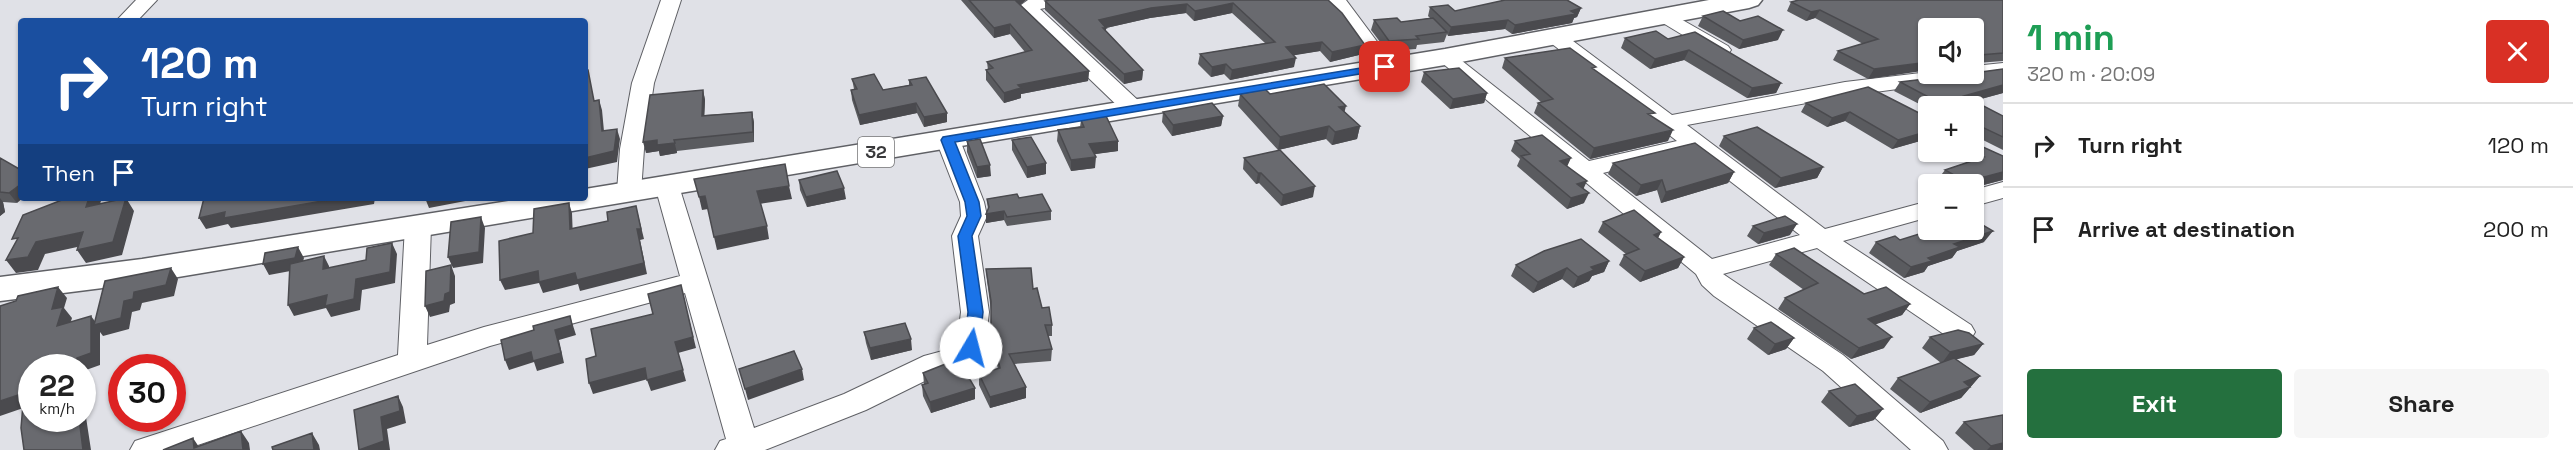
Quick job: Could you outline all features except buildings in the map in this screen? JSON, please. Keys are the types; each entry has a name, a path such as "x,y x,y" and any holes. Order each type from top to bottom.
{"highway":[{"name":"32","path":"588,199 1445,57 1749,0"},
{"name":"32","path":"0,289 119,274 573,201"}],"street":[{"path":"129,18 147,0"},
{"path":"629,192 643,83 670,0"},
{"path":"1059,0 1027,8 1134,109"},
{"path":"1336,0 1385,67"},
{"path":"1665,16 1737,59"},
{"path":"1554,36 1820,238 1961,332"},
{"path":"1445,57 1707,269 1712,279 1724,289 1833,363 1932,450"},
{"path":"1984,71 2003,69"},
{"path":"1669,122 1802,97 1918,80"},
{"path":"1774,81 1802,97"},
{"path":"1865,87 1902,106"},
{"path":"667,186 696,281 738,448 855,402 934,364 960,357 971,348 975,312 965,236 974,216 972,202 948,140"},
{"path":"1584,170 1696,143"},
{"path":"1984,195 2003,190"},
{"path":"1707,269 1918,212"},
{"path":"412,361 418,226"},
{"path":"146,450 484,337 696,281"}],"route":[{"path":"971,348 975,332 975,312 970,290 965,236 974,216 972,202 948,140 1385,67"}]}
